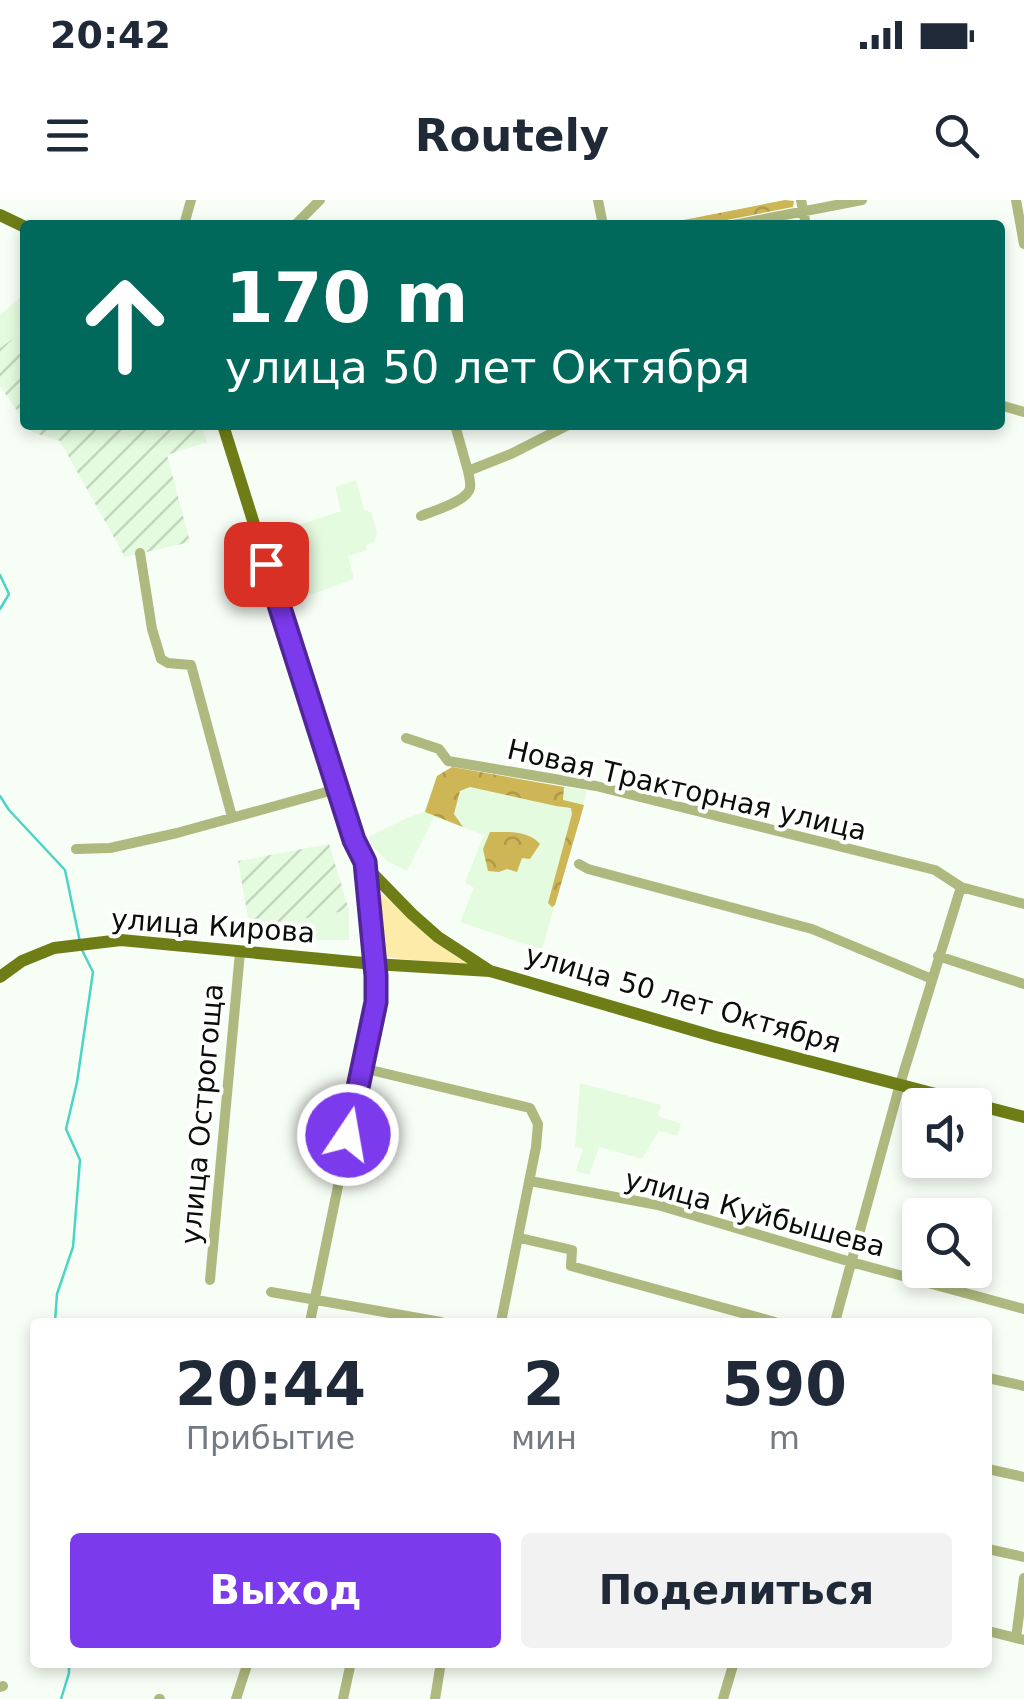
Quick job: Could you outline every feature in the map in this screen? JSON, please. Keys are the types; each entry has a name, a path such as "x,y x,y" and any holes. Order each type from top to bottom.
{"main road":[{"name":"улица 50 лет Октября","path":"225,430 354,840 365,862 412,914 490,971 716,1036 1024,1117"},
{"name":"улица Кирова","path":"0,977 32,956 65,946 133,940 374,964 490,971"}],"street":[{"path":"300,220 320,200"},
{"path":"750,220 802,205 862,200"},
{"path":"1016,200 1024,244"},
{"path":"421,516 468,494 468,471 456,430"},
{"path":"468,471 558,430"},
{"path":"140,553 152,629 161,658 168,663 191,665 232,817"},
{"name":"Новая Тракторная улица","path":"406,738 439,749 448,762 596,786 935,870 960,887 1024,904"},
{"path":"76,849 110,848 337,789"},
{"name":"улица 50 лет Октября","path":"311,1318 376,1002 365,862"},
{"path":"580,864 588,870 812,929 932,979"},
{"path":"836,1318 900,1084 960,887"},
{"name":"улица Острогоща","path":"210,1280 240,952"},
{"path":"938,956 1024,984"},
{"path":"362,1068 530,1108 538,1124 520,1238 502,1318"},
{"name":"улица Куйбышева","path":"530,1181 658,1205 1024,1309"},
{"path":"520,1238 572,1250 571,1266 761,1318"},
{"path":"271,1292 401,1318"},
{"path":"992,1379 1024,1386"},
{"path":"992,1470 1024,1477"},
{"path":"992,1550 1024,1557"},
{"path":"992,1632 1020,1639 1024,1578"},
{"path":"236,1699 246,1668"},
{"path":"344,1699 349,1668"},
{"path":"435,1699 440,1668"},
{"path":"723,1699 732,1668"}],"shaded area":[{"path":"20,297 20,334 0,348 0,315"},
{"path":"20,334 20,415 0,386 0,348"},
{"path":"203,430 207,442 167,455 190,542 125,557 60,441 32,432"},
{"path":"356,480 364,509 372,513 375,541 366,545 367,550 348,556 354,579 293,601 282,563 307,557 299,525 341,511 335,487"},
{"path":"452,767 587,791 542,950 460,922 474,888 465,882 484,835 434,817 407,871 387,861 372,846 368,837 424,812 437,776"},
{"path":"329,844 349,910 250,929 238,861"},
{"path":"382,894 471,966 383,957 377,949 373,897"},
{"path":"349,910 349,940 251,940 250,929"},
{"path":"580,1083 661,1105 658,1116 681,1124 677,1136 659,1131 642,1159 599,1147 589,1175 576,1171 583,1149 575,1147"}],"green space":[{"path":"794,201 793,207 727,220 683,220"},
{"path":"452,767 564,787 563,800 584,805 555,905 548,903 571,808 470,787 460,791 454,814 463,827 425,812 437,776"},
{"path":"490,832 523,834 540,844 530,859 522,858 517,872 488,871 483,849"}],"waterway":[{"path":"0,575 9,594 0,609"},
{"path":"0,796 65,870 80,942"},
{"path":"55,1318 57,1294 73,1247 80,1160 66,1129 93,972 82,950"},
{"path":"61,1699 69,1668"}],"route":[{"path":"266,564 354,840 365,862 376,1002 348,1135"}]}
